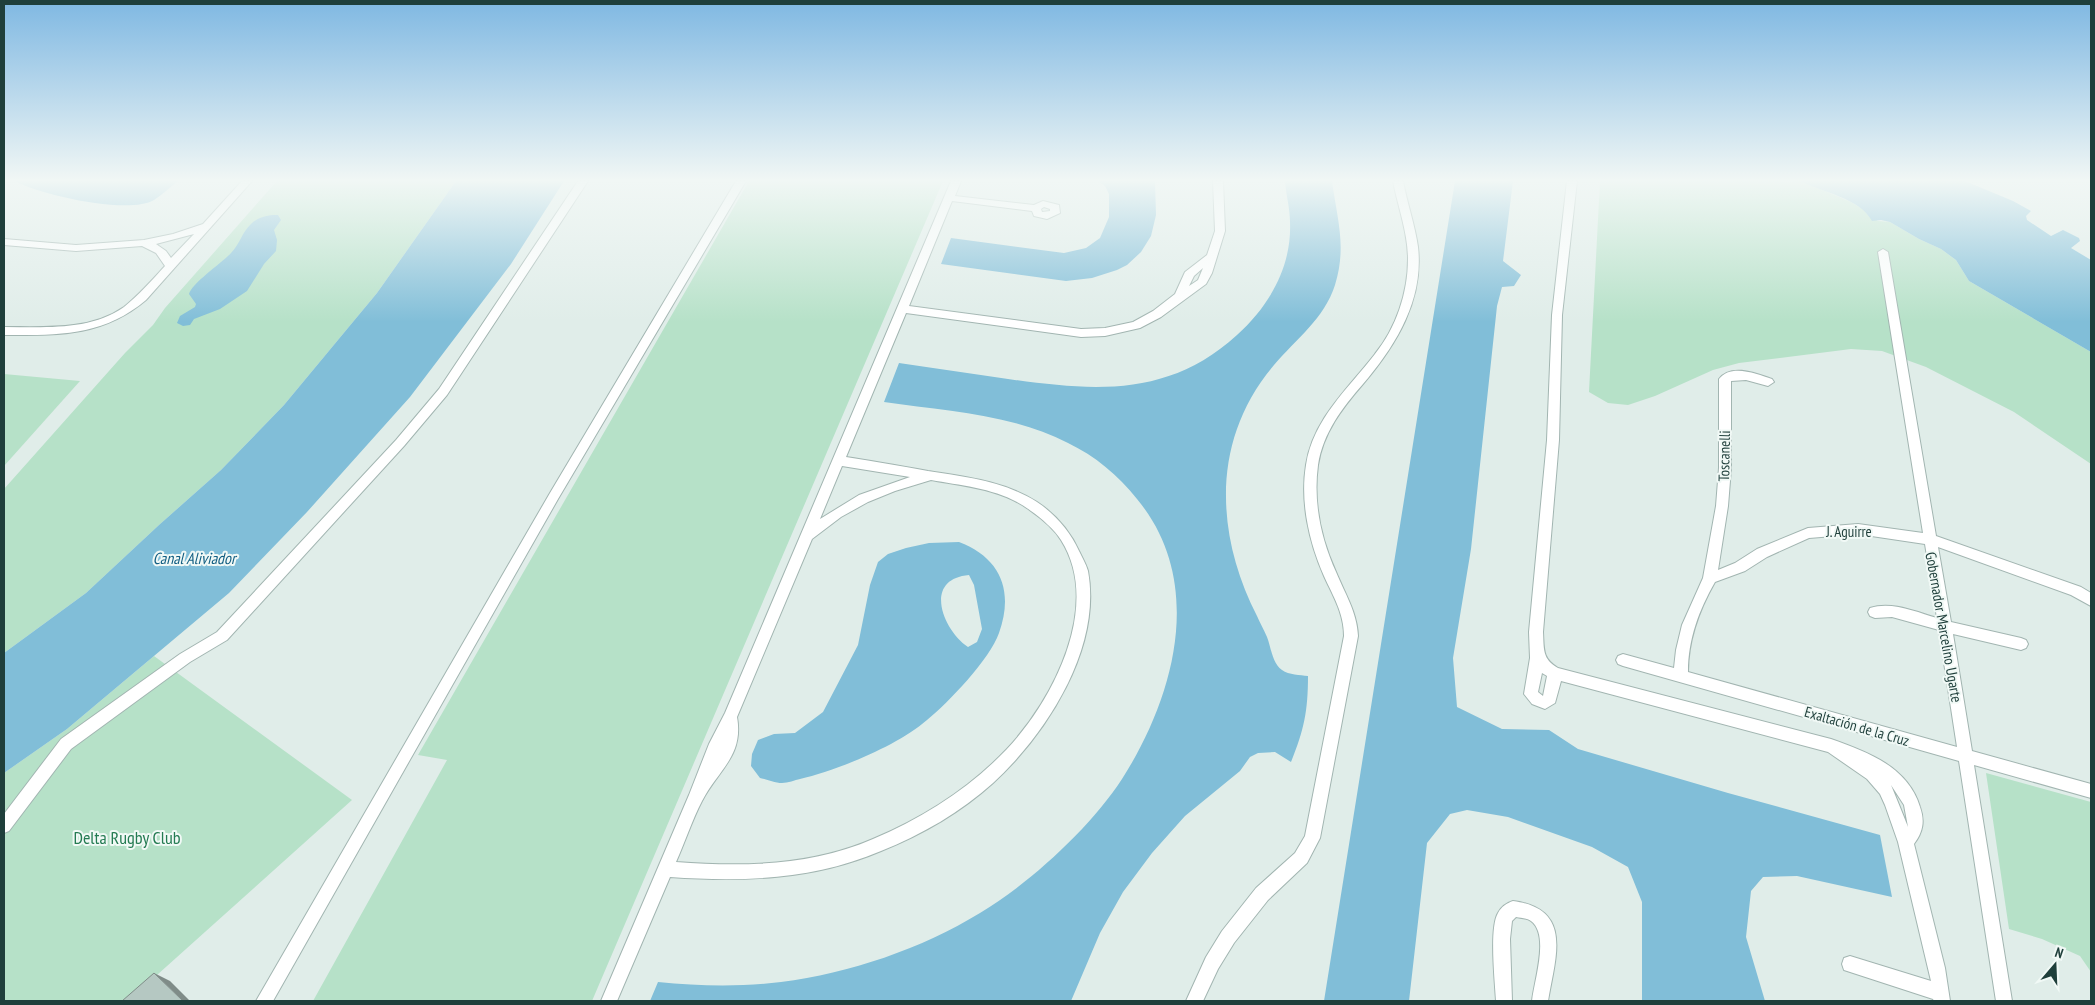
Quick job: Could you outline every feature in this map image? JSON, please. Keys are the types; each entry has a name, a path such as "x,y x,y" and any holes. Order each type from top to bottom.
{"street":[{"path":"4,242 47,248 142,243 186,233 196,228"},
{"path":"4,331 68,330 84,328 113,319 133,307 204,228"},
{"path":"4,826 66,744 185,658 222,636 400,443 443,392 552,228"},
{"path":"264,1001 554,496 714,228"},
{"path":"609,1001 698,795 727,753 730,744 731,716 936,228"},
{"path":"902,309 1093,333 1120,330 1148,320 1202,282 1207,273 1220,228"},
{"path":"1194,1001 1212,963 1242,919 1262,894 1301,858 1312,838 1351,636 1351,625 1345,602 1325,561 1314,526 1311,506 1312,465 1329,418 1350,390 1382,354 1396,332 1406,306 1414,269 1413,244 1409,228"},
{"path":"1555,673 1550,699 1545,703 1537,700 1531,694 1537,658 1536,632 1553,440 1557,315 1567,228"},
{"path":"142,243 160,250 168,258 170,266"},
{"name":"Gobernador Marcelino Ugarte","path":"1883,252 1929,539 1945,626 2004,1001"},
{"name":"Toscanelli","path":"1710,578 1722,506 1725,468 1725,379 1729,375 1739,374 1768,382"},
{"path":"666,869 729,873 785,870 841,858 875,846 935,815 987,779 1007,759 1043,715 1064,679 1081,623 1083,608 1082,579 1072,549 1064,534 1052,521 1038,508 993,486 838,461"},
{"path":"807,537 848,506 866,496 907,482 935,477"},
{"name":"J. Aguirre","path":"1710,578 1740,567 1762,554 1808,533 1858,529 1929,539 1982,556 2076,591 2091,600"},
{"path":"1681,676 1680,653 1692,611 1710,578"},
{"path":"1875,612 1892,611 2021,644"},
{"path":"1537,658 1546,668 1555,673 1830,746 1858,755 1881,767 1897,781 1908,796 1915,811 1915,829 1906,842 1942,997"},
{"name":"Exaltación de la Cruz","path":"1623,660 2091,792"},
{"path":"1504,1001 1502,939 1504,917 1513,908 1535,914 1546,926 1549,942 1540,1001"},
{"path":"1850,964 1942,997"}],"green space":[{"path":"236,228 423,228 377,293 284,405 221,470 86,593 4,653 4,489 125,353 153,325 165,308"},
{"path":"722,228 923,228 592,1001 313,1001 447,760 418,755"},
{"path":"1598,228 1900,228 1941,249 1956,260 1969,281 2091,352 2091,464 2014,412 1926,367 1882,351 1851,349 1739,363 1713,370 1655,396 1628,405 1608,403 1589,392"},
{"path":"4,374 80,381 4,466"},
{"name":"Delta Rugby Club","path":"154,656 352,800 128,1001 4,1001 4,773 67,729"},
{"path":"1986,773 2091,802 2091,972 2080,956 2042,939 2009,929"}],"water":[{"path":"248,228 275,228 274,230 277,240 276,251 264,264 247,291 220,309 194,319 190,325 183,326 177,323 180,316 195,307 196,304 189,294 191,289 231,253"},
{"name":"Canal Aliviador","path":"423,228 534,228 511,264 410,397 307,512 229,593 67,729 4,773 4,653 86,593 221,470 284,405 377,293"},
{"path":"1104,228 1153,228 1151,236 1141,252 1127,265 1092,278 1066,281 941,264 951,238 1064,253 1086,248 1100,238"},
{"path":"1290,228 1339,228 1341,245 1339,271 1335,285 1324,308 1309,328 1274,365 1253,394 1239,424 1230,455 1226,488 1227,520 1233,553 1243,585 1267,637 1274,659 1285,672 1308,676 1304,720 1291,762 1275,752 1258,753 1250,757 1240,771 1185,816 1152,853 1123,892 1100,933 1071,1001 650,1001 658,982 735,985 766,984 807,978 859,966 934,938 980,913 1018,887 1058,853 1094,816 1122,779 1141,747 1156,712 1168,676 1175,639 1177,602 1171,566 1158,531 1137,499 1122,482 1097,460 1078,448 1047,433 978,415 884,402 899,363 1039,383 1100,387 1157,380 1184,370 1211,355 1249,324 1268,298 1283,270 1290,239"},
{"path":"1448,228 1507,228 1503,261 1521,275 1514,286 1502,287 1497,306 1471,549 1453,658 1457,707 1502,729 1549,730 1578,749 1880,835 1892,897 1797,876 1763,877 1751,891 1746,937 1765,1001 1642,1001 1642,902 1628,867 1592,847 1508,817 1467,810 1450,814 1427,843 1409,1001 1324,1001"},
{"path":"1900,228 2039,228 2051,236 2063,230 2079,238 2080,241 2071,248 2091,260 2091,352 1969,281 1956,260 1941,249"},
{"path":"959,542 985,557 994,567 1000,578 1004,590 1005,603 1003,618 999,633 987,655 968,680 936,712 914,730 884,748 832,770 789,782 779,783 760,778 751,766 752,754 758,740 774,734 795,733 823,712 858,645 870,585 878,562 888,554 929,543","holes":["969,575 974,585 982,629 977,642 968,647 951,629 941,606 942,595 946,585 955,579"]}],"building":[{"path":"154,973 183,1001 122,1001"}]}
